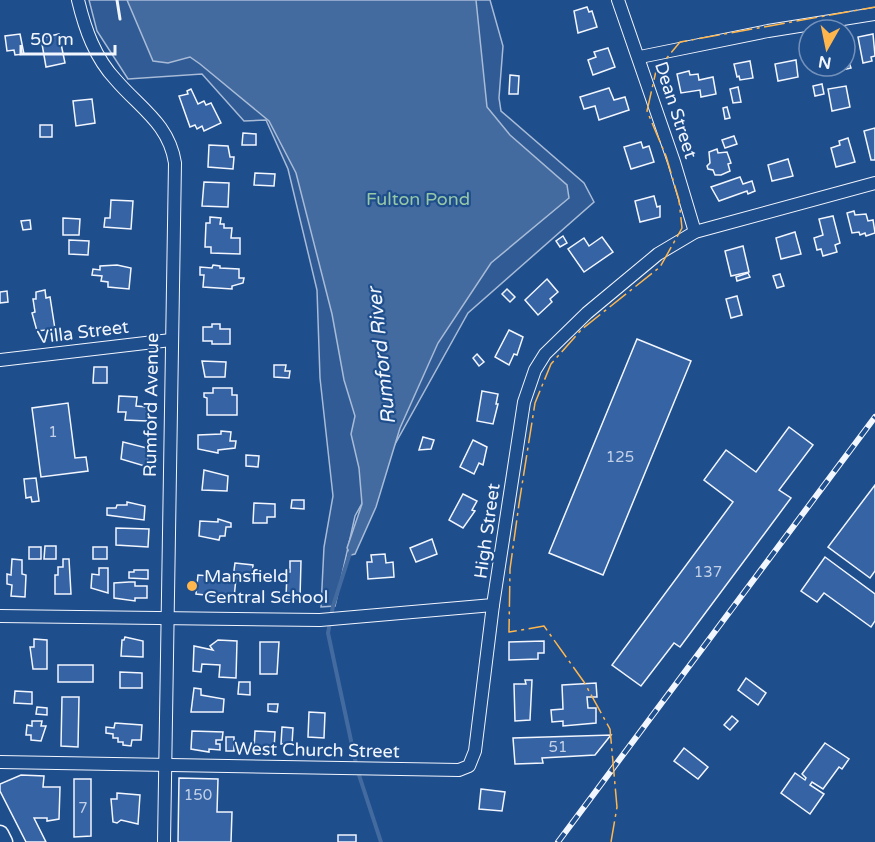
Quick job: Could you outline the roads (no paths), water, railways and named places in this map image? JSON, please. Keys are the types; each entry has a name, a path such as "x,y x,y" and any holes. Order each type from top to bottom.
{"main road":[{"path":"0,834 4,842"}],"street":[{"name":"Rumford Avenue","path":"78,0 86,30 100,59 116,80 168,136 175,162 165,618 164,842"},
{"name":"Dean Street","path":"618,0 640,57 695,232"},
{"path":"640,57 768,31 875,14"},
{"name":"High Street","path":"0,616 338,620 493,605 519,430 528,387 545,354 619,285 658,254 695,232 875,183"},
{"name":"Villa Street","path":"0,360 171,340"},
{"name":"West Church Street","path":"0,762 450,772 469,766 475,751 493,605"}],"water":[{"name":"Fulton Pond","path":"127,0 476,0 487,107 510,135 567,185 569,198 491,263 438,343 400,428 376,507 355,554 351,555 347,548 362,504 359,468 351,434 355,416 344,380 332,314 296,173 269,121 200,64 190,57 168,63 153,61"}],"waterway":[{"name":"Rumford River","path":"351,550 333,606 328,633 356,764"},
{"name":"Rumford River","path":"358,772 381,842"}],"railway":[{"path":"558,842 875,417"}],"place":[{"name":"Mansfield Central School","path":"192,586"}]}
